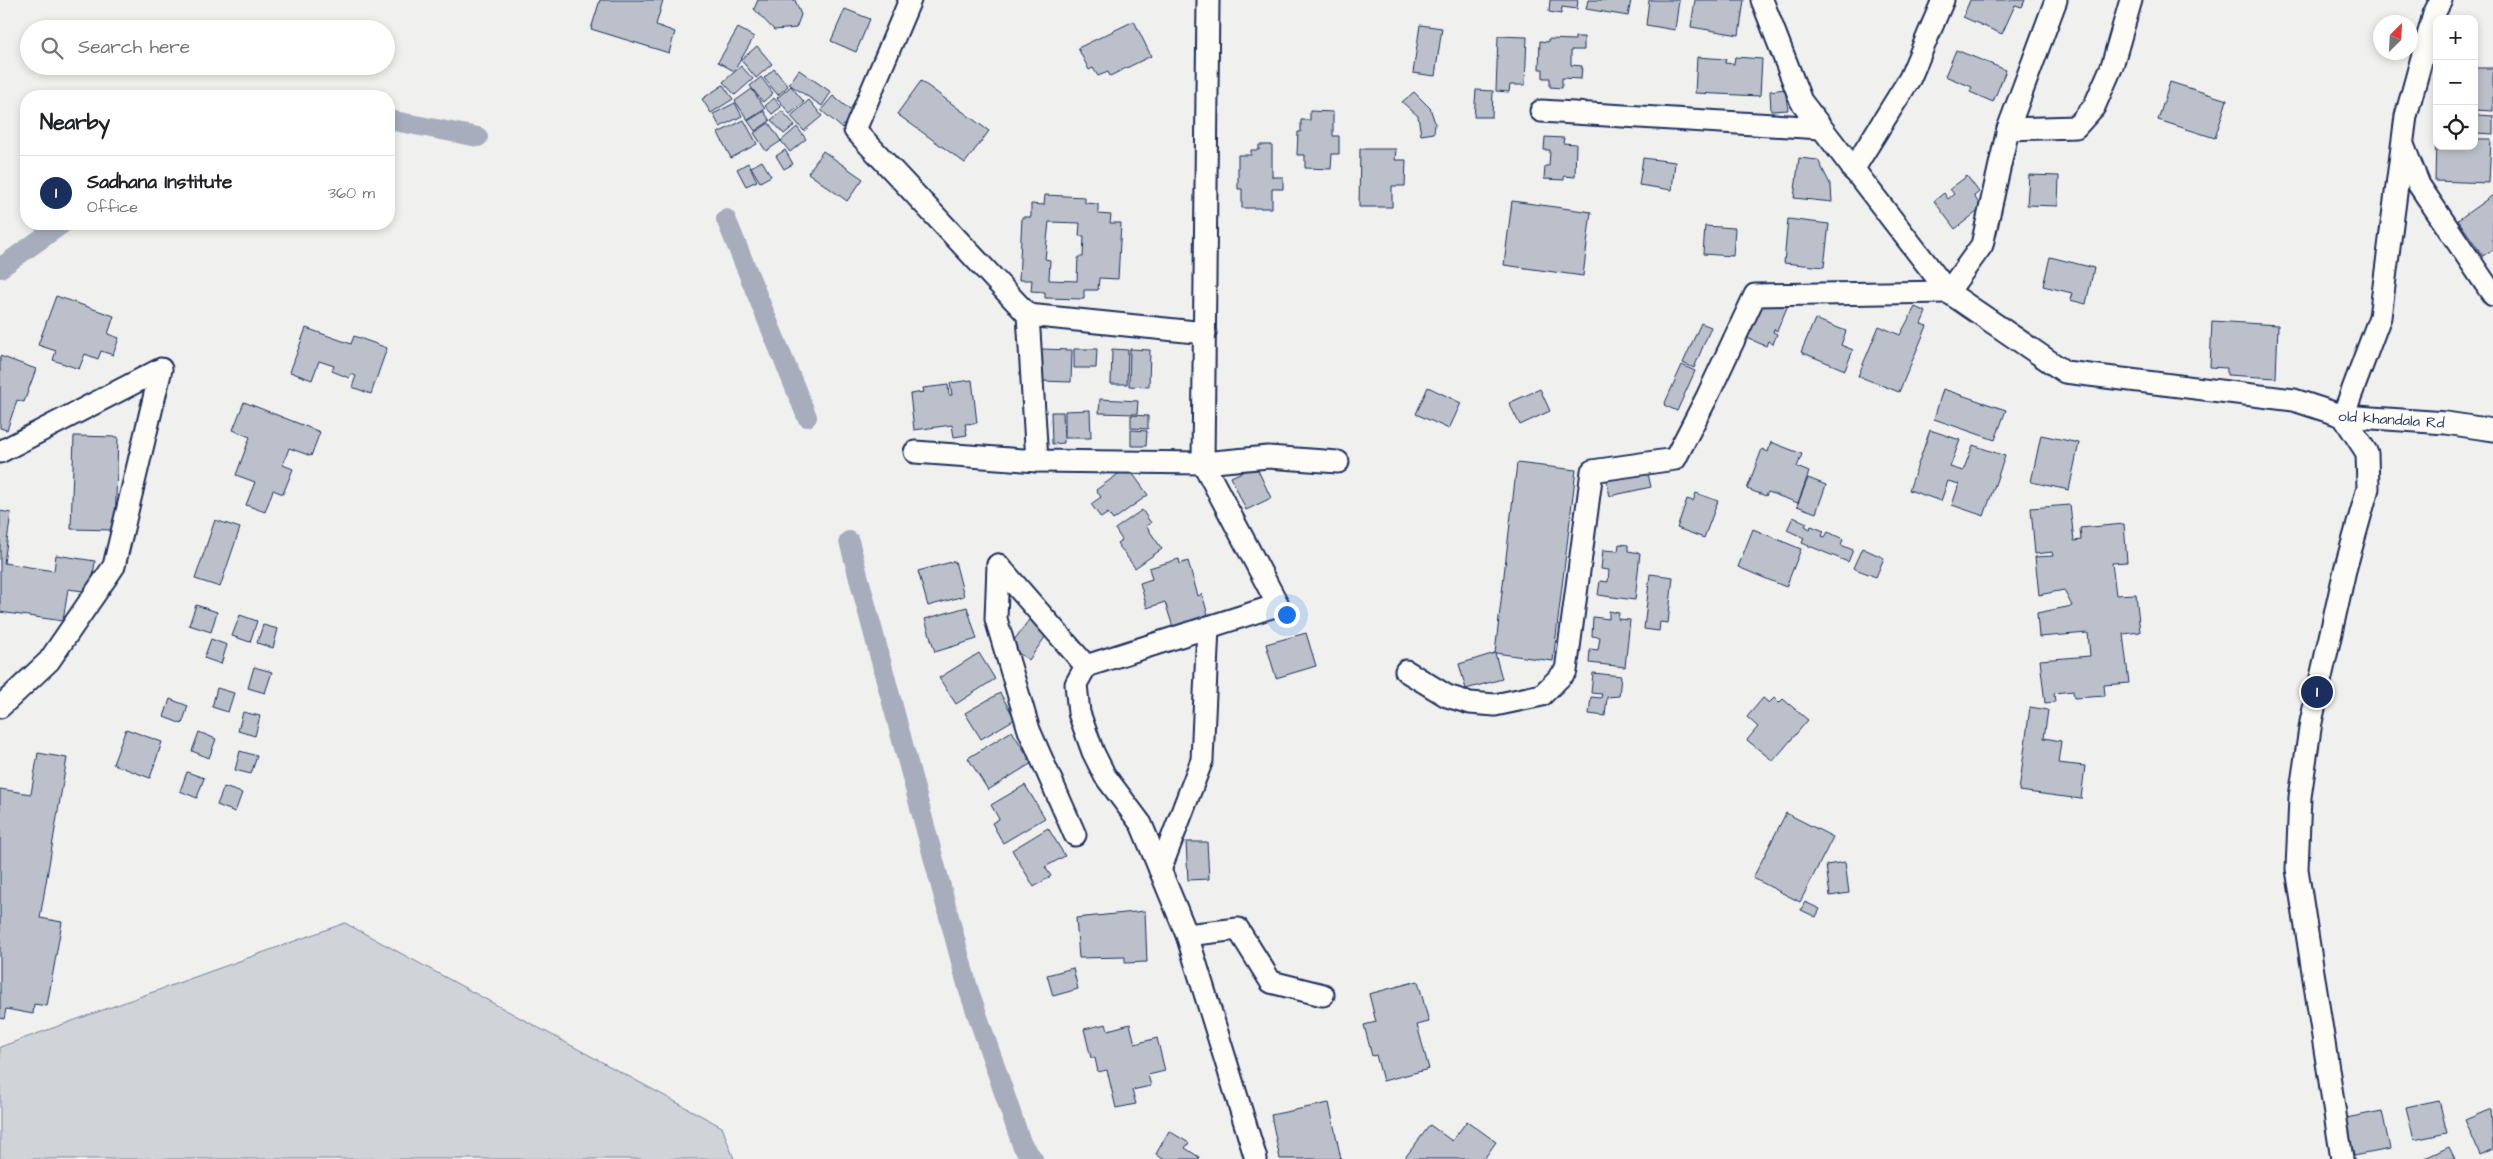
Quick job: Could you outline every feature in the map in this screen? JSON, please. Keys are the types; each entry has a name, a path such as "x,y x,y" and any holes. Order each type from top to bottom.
{"street":[{"path":"910,0 855,130 1028,315 1037,461"},
{"path":"1208,0 1202,463 1278,605 1086,666 1076,684 1079,713 1093,752 1105,776 1141,824 1187,934 1256,1159"},
{"name":"old khandala Rd","path":"1762,0 1801,101 1948,292 2065,372 2294,400 2343,416 2446,423 2493,430"},
{"path":"1853,170 1910,78 1943,0"},
{"path":"1406,670 1447,696 1470,703 1495,704 1542,695 1566,671 1592,471 1675,459 1707,397 1755,295 1948,292 1982,245 2008,129 2056,0"},
{"path":"2008,129 2076,127 2094,107 2112,66 2131,0"},
{"path":"2342,1159 2297,869 2300,797 2311,722 2345,570 2368,488 2367,453 2343,416 2380,317 2406,116 2434,14 2441,0"},
{"path":"1541,111 1821,128"},
{"path":"2402,145 2419,185 2493,295"},
{"path":"1028,315 1205,333"},
{"path":"0,452 162,369 114,566 49,661 0,707"},
{"path":"915,452 1037,461 1202,463 1268,458 1338,462"},
{"path":"1075,835 1029,730 996,619 998,565 1086,666"},
{"path":"1160,870 1202,760 1208,627"},
{"path":"1187,934 1238,929 1271,982 1323,996"}],"shaded area":[{"path":"345,923 722,1127 734,1159 0,1159 0,1047"}],"building":[{"path":"600,0 663,0 656,25 675,32 669,53 591,29"},
{"path":"758,0 795,0 801,15 796,28 774,30 754,9"},
{"path":"1550,0 1578,0 1577,9 1562,7 1561,14 1549,12"},
{"path":"1588,0 1631,0 1628,16 1586,9"},
{"path":"1649,0 1679,0 1675,30 1646,25"},
{"path":"1695,0 1744,0 1739,35 1691,27"},
{"path":"1970,0 2025,0 2022,7 2015,5 2002,34 1963,17"},
{"path":"845,9 870,19 856,52 831,41"},
{"path":"1134,21 1151,56 1110,76 1108,72 1098,76 1093,68 1089,70 1078,48"},
{"path":"1420,25 1442,28 1435,76 1413,73"},
{"path":"738,28 754,37 734,71 718,62"},
{"path":"1498,36 1527,37 1525,85 1510,85 1509,92 1496,91"},
{"path":"1575,37 1584,37 1584,50 1571,50 1571,65 1582,66 1581,79 1562,78 1562,88 1550,87 1550,78 1543,78 1543,69 1539,69 1540,41 1548,42 1548,39 1575,40"},
{"path":"757,46 772,64 756,78 741,60"},
{"path":"1956,50 2006,70 1993,102 1970,92 1972,87 1945,76"},
{"path":"1697,57 1726,59 1725,63 1734,64 1735,57 1762,59 1760,96 1695,93"},
{"path":"741,66 753,79 735,95 723,82"},
{"path":"2478,68 2493,68 2493,111 2478,110"},
{"path":"774,69 788,86 778,95 764,78"},
{"path":"799,70 831,92 822,106 789,84"},
{"path":"761,77 773,93 763,102 750,86"},
{"path":"921,81 989,131 965,163 897,114"},
{"path":"2170,82 2227,100 2215,138 2158,120"},
{"path":"723,85 733,99 711,113 702,99"},
{"path":"791,86 804,102 790,114 777,98"},
{"path":"752,89 765,109 748,120 735,101"},
{"path":"1785,89 1788,110 1771,111 1770,91"},
{"path":"1476,90 1493,91 1492,117 1474,117"},
{"path":"1414,92 1430,108 1435,123 1434,133 1421,135 1418,116 1402,102"},
{"path":"833,96 854,113 842,128 821,110"},
{"path":"774,98 781,107 772,114 765,106"},
{"path":"809,100 822,116 804,131 791,116"},
{"path":"735,103 742,116 720,127 713,114"},
{"path":"764,111 770,121 755,131 748,121"},
{"path":"782,111 795,125 784,134 771,120"},
{"path":"1310,111 1333,112 1333,136 1339,136 1339,154 1332,154 1331,169 1305,168 1305,155 1297,155 1298,132 1301,132 1301,120 1310,120"},
{"path":"2478,115 2493,116 2493,134 2478,133"},
{"path":"744,120 757,144 731,158 718,133"},
{"path":"769,123 781,141 766,151 754,133"},
{"path":"797,127 806,139 790,152 781,141"},
{"path":"1545,137 1564,138 1563,143 1576,144 1575,177 1564,176 1564,180 1544,179 1545,166 1549,166 1550,150 1544,150"},
{"path":"2478,139 2491,139 2489,183 2435,181 2436,150 2478,150"},
{"path":"1259,145 1272,145 1272,177 1283,177 1283,189 1272,189 1272,208 1242,208 1242,189 1238,189 1238,155 1251,155 1251,150 1259,150"},
{"path":"1360,149 1396,149 1395,160 1406,160 1405,186 1392,186 1392,207 1359,207"},
{"path":"785,150 793,164 784,169 776,156"},
{"path":"823,151 863,179 847,201 808,173"},
{"path":"1643,158 1675,162 1672,190 1639,185"},
{"path":"1799,158 1818,160 1831,186 1832,202 1794,198"},
{"path":"762,161 771,176 760,182 751,167"},
{"path":"748,163 757,181 746,186 737,169"},
{"path":"2029,175 2059,176 2058,206 2027,205"},
{"path":"1967,176 1979,192 1974,196 1982,208 1955,229 1934,201 1944,193 1948,199 1954,194 1950,189"},
{"path":"1045,195 1085,197 1085,203 1098,204 1098,214 1111,215 1110,223 1121,223 1118,279 1099,278 1098,290 1084,290 1084,299 1045,298 1045,292 1031,291 1032,280 1019,280 1022,217 1031,217 1031,204 1044,205","holes":["1049,222 1080,223 1079,236 1084,236 1083,257 1078,257 1077,281 1049,280 1050,260 1045,259"]},
{"path":"2493,195 2493,249 2483,256 2458,220"},
{"path":"1512,201 1591,212 1583,276 1504,265"},
{"path":"1788,219 1829,224 1824,267 1784,263"},
{"path":"1705,226 1735,228 1733,256 1703,254"},
{"path":"2050,257 2094,268 2086,304 2070,300 2072,293 2043,286"},
{"path":"1765,295 1788,305 1777,331 1774,329 1773,332 1777,334 1773,344 1768,341 1766,346 1747,338"},
{"path":"56,296 114,316 108,334 119,338 113,355 101,351 98,359 85,354 79,369 53,360 56,351 38,345"},
{"path":"1915,307 1926,312 1921,324 1927,326 1899,392 1858,376 1879,326 1900,335"},
{"path":"1815,319 1846,331 1841,345 1853,350 1845,370 1801,352"},
{"path":"2212,321 2278,325 2276,378 2227,375 2227,368 2210,367"},
{"path":"1701,323 1711,327 1694,368 1683,363"},
{"path":"306,328 351,344 354,336 387,348 371,394 352,387 356,376 351,374 349,378 332,371 334,366 319,361 312,380 290,372"},
{"path":"1040,349 1072,350 1071,382 1040,381"},
{"path":"1074,349 1097,349 1096,368 1074,368"},
{"path":"1112,349 1128,350 1127,384 1111,384"},
{"path":"1130,349 1150,350 1149,387 1129,386"},
{"path":"0,356 36,369 24,402 17,400 7,430 0,428"},
{"path":"1682,365 1695,371 1677,411 1664,405"},
{"path":"972,380 977,423 965,424 967,435 954,437 952,425 914,430 910,394 924,392 923,388 948,385 949,395 952,395 950,383"},
{"path":"1428,387 1461,403 1449,429 1416,414"},
{"path":"1540,389 1550,411 1520,425 1509,403"},
{"path":"1943,389 2006,410 1995,440 1934,419"},
{"path":"1100,399 1138,401 1137,414 1099,413"},
{"path":"244,402 320,432 311,456 289,448 283,465 293,469 283,494 273,490 265,512 246,505 255,482 236,475 250,437 233,430"},
{"path":"1090,410 1091,438 1065,438 1065,411"},
{"path":"1051,412 1063,412 1064,443 1052,444"},
{"path":"1131,415 1148,416 1148,429 1131,428"},
{"path":"1131,430 1147,431 1146,446 1131,446"},
{"path":"1930,430 1960,440 1950,467 1963,471 1973,445 2005,456 1984,516 1952,505 1959,484 1948,481 1941,501 1909,490"},
{"path":"2041,435 2079,443 2069,490 2031,482"},
{"path":"74,436 118,437 115,530 71,529"},
{"path":"1771,442 1802,454 1797,467 1809,472 1798,503 1768,492 1766,496 1747,489 1762,449 1768,452"},
{"path":"1517,463 1576,470 1553,661 1495,653"},
{"path":"1646,465 1651,487 1610,496 1605,474"},
{"path":"1256,466 1271,498 1246,510 1231,477"},
{"path":"1128,467 1148,495 1113,520 1108,513 1101,518 1091,504 1101,497 1096,490"},
{"path":"1808,478 1826,485 1816,513 1797,506"},
{"path":"1696,493 1718,501 1704,538 1677,528 1687,499 1693,501"},
{"path":"2070,505 2074,541 2081,540 2080,528 2124,524 2127,562 2112,563 2116,595 2136,594 2140,632 2123,634 2129,683 2104,685 2105,696 2074,698 2073,691 2054,693 2055,702 2045,703 2040,660 2090,656 2088,633 2039,637 2037,613 2072,606 2064,590 2039,595 2035,557 2053,556 2052,552 2035,554 2031,508"},
{"path":"1142,510 1151,523 1146,526 1162,549 1135,568 1117,543 1122,540 1115,529"},
{"path":"0,511 11,513 4,563 54,571 56,555 95,561 91,592 68,589 63,621 0,612"},
{"path":"1793,517 1807,523 1805,526 1810,529 1811,526 1824,531 1822,536 1825,537 1828,532 1843,539 1841,545 1853,550 1848,562 1802,543 1804,538 1787,530"},
{"path":"215,520 240,528 220,587 195,579"},
{"path":"1753,529 1801,549 1786,587 1738,567"},
{"path":"1619,544 1628,545 1628,551 1640,553 1635,600 1598,595 1600,581 1608,582 1609,570 1601,569 1603,550 1618,551"},
{"path":"1862,548 1884,558 1876,577 1853,568"},
{"path":"1179,559 1180,564 1188,561 1198,596 1202,594 1210,622 1191,622 1173,627 1165,602 1147,608 1140,583 1152,579 1149,568"},
{"path":"955,561 964,596 928,606 918,571"},
{"path":"1650,574 1673,577 1668,623 1660,622 1659,631 1644,629"},
{"path":"196,605 217,612 211,632 189,625"},
{"path":"967,607 977,639 935,652 925,619"},
{"path":"1609,611 1619,613 1618,619 1630,620 1625,667 1589,663 1590,649 1598,650 1600,637 1592,636 1593,617 1609,619"},
{"path":"240,615 257,621 250,642 232,636"},
{"path":"1031,617 1050,630 1029,660 1009,647"},
{"path":"263,625 278,629 273,648 257,643"},
{"path":"1306,633 1316,666 1276,678 1266,644"},
{"path":"211,639 227,645 221,664 204,658"},
{"path":"979,653 995,679 956,704 939,678"},
{"path":"1495,653 1502,679 1466,689 1459,664"},
{"path":"254,667 272,672 265,693 248,688"},
{"path":"1593,673 1621,676 1619,696 1607,697 1605,716 1589,714 1591,697 1601,698 1602,694 1591,693"},
{"path":"217,688 234,693 228,712 212,707"},
{"path":"1000,693 1015,719 981,739 965,713"},
{"path":"1763,698 1769,703 1774,698 1779,703 1783,699 1808,720 1773,761 1747,740 1758,727 1747,717"},
{"path":"170,699 188,706 182,724 164,717"},
{"path":"2030,707 2048,710 2044,738 2061,741 2058,763 2085,766 2081,799 2019,791"},
{"path":"243,712 260,716 255,736 238,731"},
{"path":"126,729 162,742 150,778 113,764"},
{"path":"1012,731 1032,763 988,790 968,758"},
{"path":"199,732 216,739 209,758 192,751"},
{"path":"240,751 257,756 251,774 235,770"},
{"path":"38,753 67,758 40,918 62,922 47,1006 34,1004 33,1014 6,1009 4,1019 0,1018 0,789 31,794"},
{"path":"187,772 204,778 197,798 180,791"},
{"path":"1025,785 1045,818 1003,843 992,823 999,819 991,805"},
{"path":"224,787 242,793 235,812 217,805"},
{"path":"1786,813 1833,837 1800,902 1753,878"},
{"path":"1048,828 1065,856 1045,867 1051,876 1034,887 1012,850"},
{"path":"1186,842 1207,842 1209,879 1188,880"},
{"path":"1845,862 1849,893 1830,896 1826,865"},
{"path":"1805,902 1820,909 1816,917 1801,910"},
{"path":"1145,911 1147,962 1125,963 1125,957 1079,958 1076,918"},
{"path":"1073,968 1078,989 1053,996 1047,975"},
{"path":"1418,981 1429,1022 1417,1025 1429,1069 1383,1081 1376,1055 1372,1056 1364,1025 1376,1022 1369,994"},
{"path":"1106,1024 1108,1030 1130,1024 1135,1044 1157,1038 1165,1071 1148,1075 1151,1086 1132,1090 1136,1104 1116,1108 1107,1070 1098,1072 1095,1058 1091,1058 1084,1029"},
{"path":"2439,1100 2447,1133 2414,1140 2406,1107"},
{"path":"1329,1103 1341,1159 1280,1159 1271,1115"},
{"path":"2491,1109 2493,1149 2480,1155 2465,1120"},
{"path":"2382,1111 2390,1149 2354,1156 2346,1118"},
{"path":"1467,1121 1496,1142 1484,1159 1404,1159 1430,1125 1452,1141"},
{"path":"1169,1131 1189,1143 1185,1148 1199,1157 1198,1159 1163,1159 1156,1154"},
{"path":"2449,1147 2455,1159 2423,1159"}],"waterway":[{"path":"395,121 478,137"},
{"path":"726,219 807,417"},
{"path":"0,268 54,230"},
{"path":"849,541 968,988 1022,1145 1033,1159"}],"place":[{"name":"Sadhana Institute","path":"2317,692"}]}
